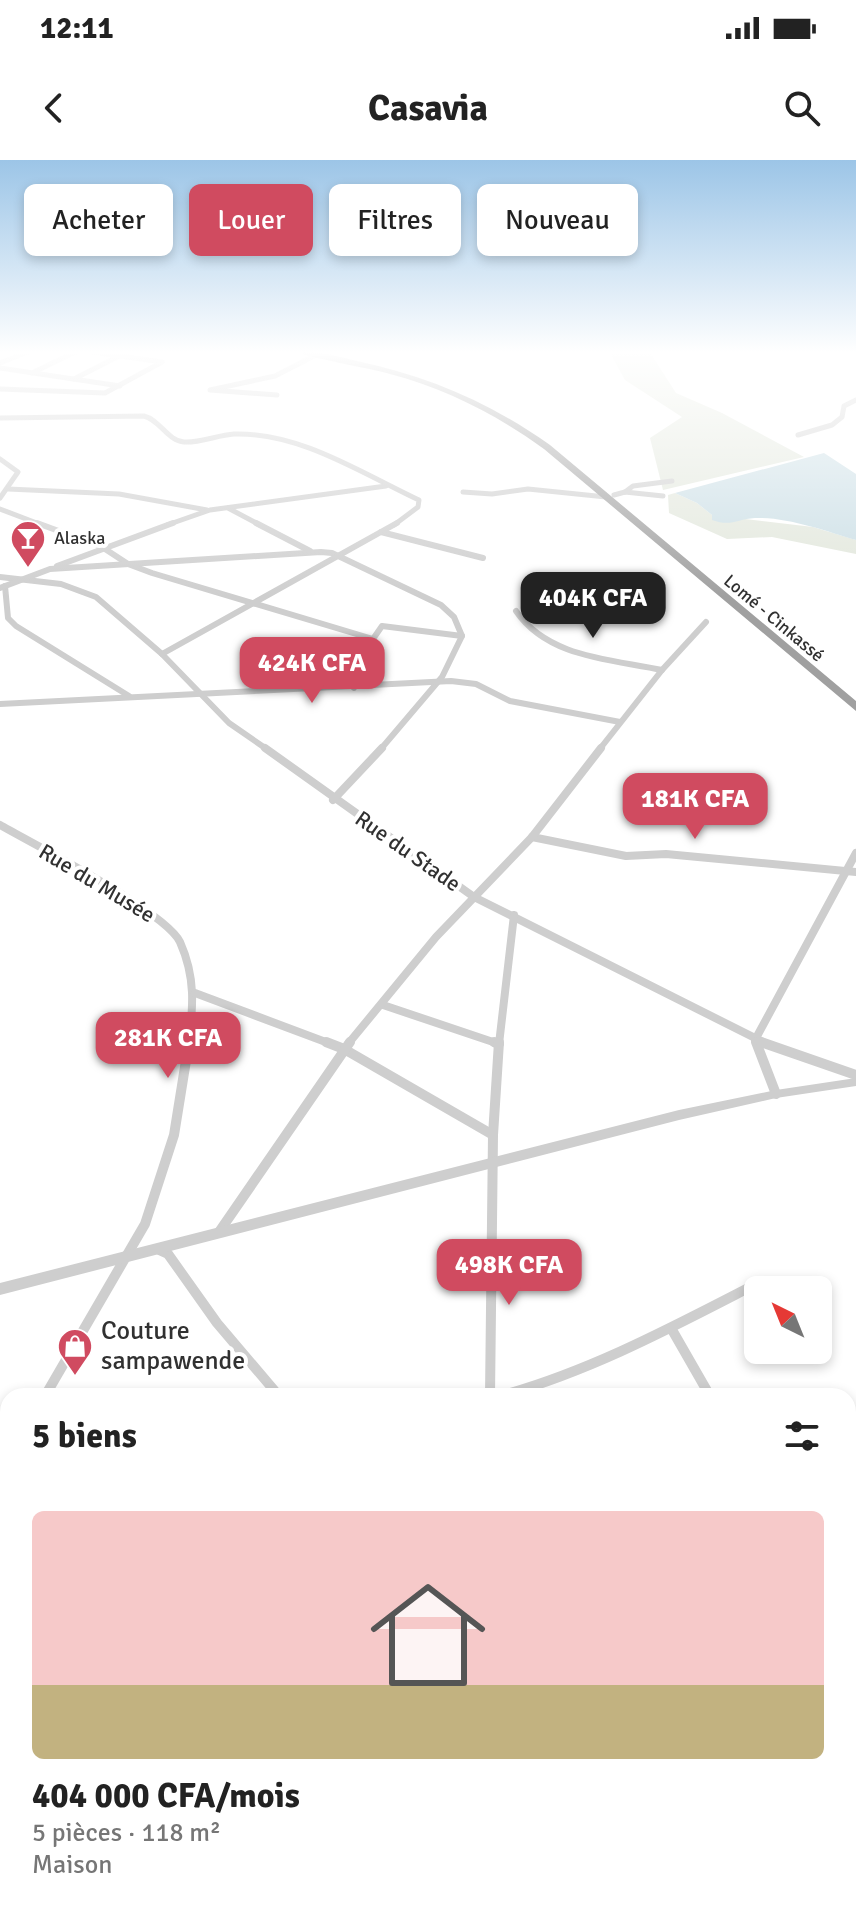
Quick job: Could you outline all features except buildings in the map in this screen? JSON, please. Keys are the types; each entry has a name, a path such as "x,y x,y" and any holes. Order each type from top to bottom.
{"highway":[{"name":"Lomé - Cinkassé","path":"528,433 615,494 856,695"},
{"name":"Lomé - Cinkassé","path":"615,494 856,707"}],"street":[{"path":"162,654 404,519 419,503 415,497 285,439 226,434 184,442 169,433"},
{"path":"798,435 804,433"},
{"path":"0,459 16,469 16,478 0,498"},
{"path":"0,479 16,478"},
{"path":"615,494 633,486 672,481"},
{"path":"131,697 16,626 8,618 2,587 102,547 210,510 386,486"},
{"path":"8,489 119,494 210,510"},
{"path":"463,492 492,494 528,489 663,496"},
{"path":"227,507 313,552"},
{"path":"0,509 102,547 128,564 373,639"},
{"path":"381,532 483,558"},
{"path":"50,569 313,552 339,557 441,605 454,617 462,636"},
{"name":"Rue du Stade","path":"0,577 22,578 86,591 162,654 229,723 333,800 474,897 755,1040 856,1075"},
{"path":"516,611 522,623 570,650 662,670"},
{"path":"219,1232 344,1049 436,937 532,837 662,670 706,622"},
{"path":"354,688 379,627 385,625 462,636"},
{"path":"333,800 435,683 462,636"},
{"path":"0,704 435,683 476,684 510,701 620,722"},
{"name":"Rue du Musée","path":"0,825 157,917 179,939 195,993 190,1044 174,1135 145,1224 50,1388"},
{"path":"532,837 626,856 666,854 856,872"},
{"path":"776,1094 755,1040 856,853"},
{"path":"490,1388 493,1135 499,1044 514,915"},
{"path":"195,993 344,1049 493,1135"},
{"path":"383,1005 499,1044"},
{"path":"0,1289 493,1162 776,1094 856,1082"},
{"path":"154,1247 168,1254 217,1323 272,1388"},
{"path":"530,1388 671,1328 744,1290"},
{"path":"671,1328 705,1388"}],"shaded area":[{"path":"657,433 760,433 804,457 663,490 650,438"},
{"path":"824,453 856,474 856,540 780,520 755,518 719,522 712,520 712,515 697,503 675,493"},
{"path":"675,493 697,503 712,515 813,527 856,540 856,554 772,537 727,539 669,513 668,495"}],"place":[{"name":"Alaska","path":"28,569"},
{"name":"Couture sampawende","path":"75,1377"}]}
